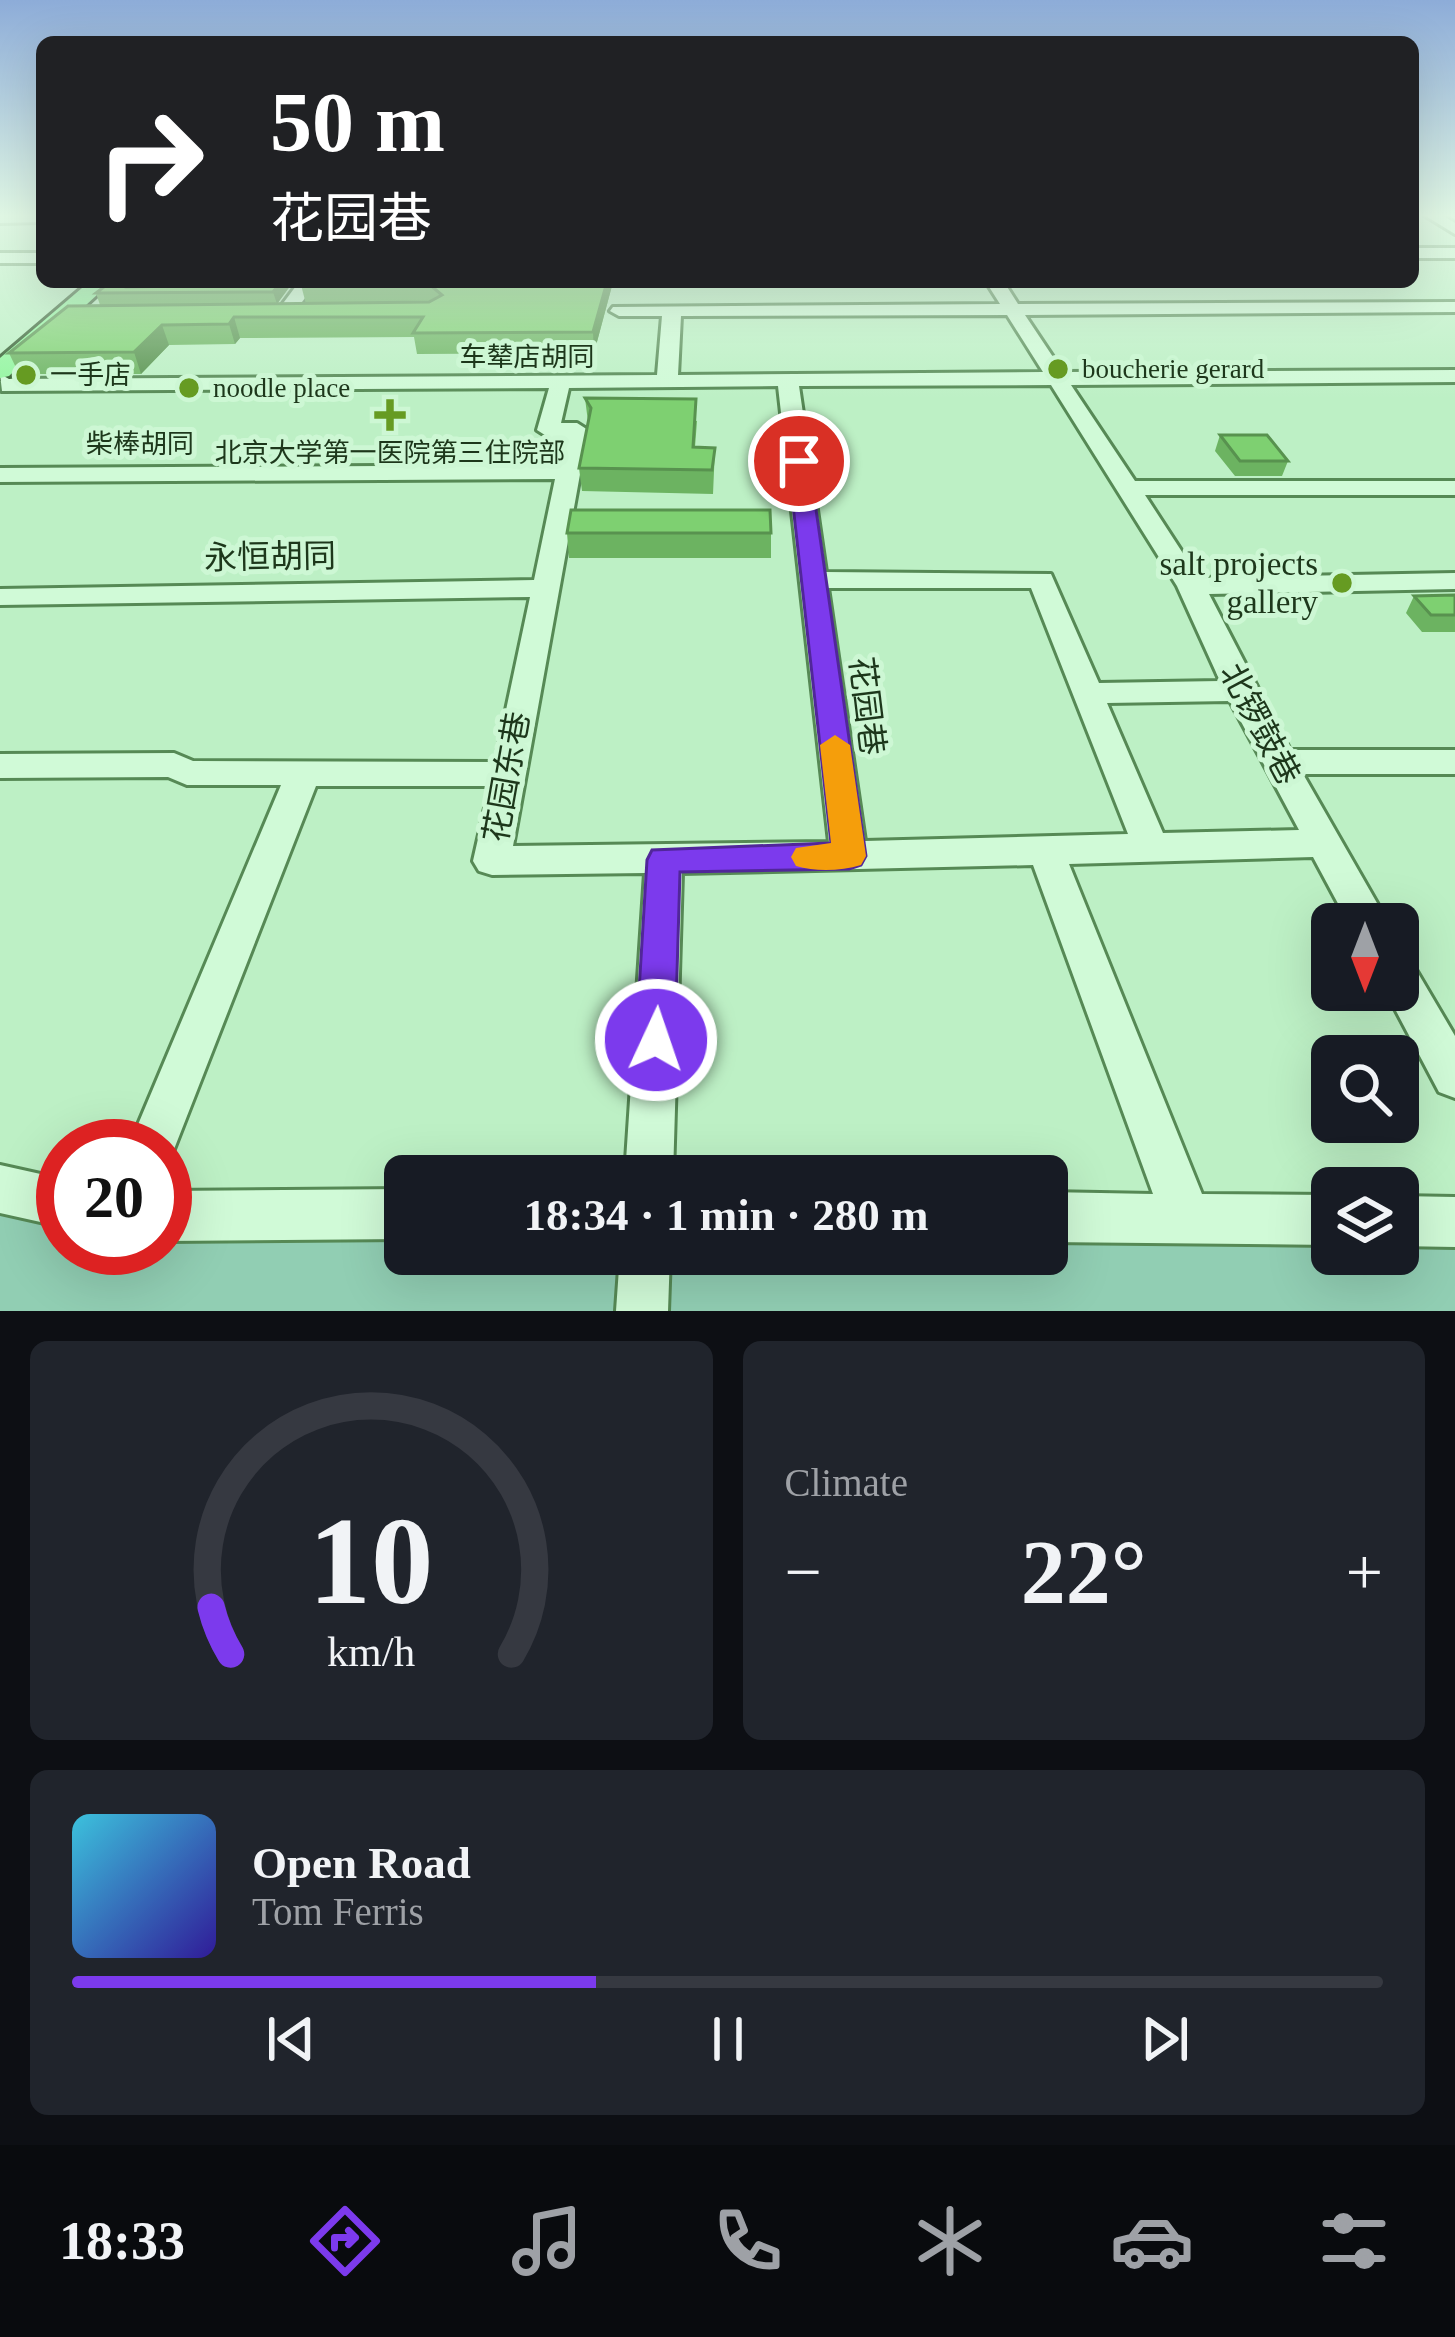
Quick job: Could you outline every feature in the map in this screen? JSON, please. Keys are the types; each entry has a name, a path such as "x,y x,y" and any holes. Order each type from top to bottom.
{"main road":[{"path":"0,350 74,288"},
{"path":"0,371 94,288"}],"street":[{"path":"262,314 295,314 306,288"},
{"name":"北锣鼓巷","path":"999,288 1191,586 1240,691 1357,903"},
{"path":"619,311 1455,307"},
{"path":"667,383 672,310"},
{"path":"63,316 105,315"},
{"name":"车辇店胡同","path":"0,380 2,385 560,384 1455,376"},
{"name":"花园巷","path":"788,382 849,856"},
{"name":"花园东巷","path":"560,384 548,430 577,430 542,588 492,861 664,860"},
{"name":"柴棒胡同","path":"0,475 568,472"},
{"path":"1125,488 1455,488"},
{"path":"815,580 1041,580 1150,845"},
{"path":"1191,586 1455,581"},
{"name":"永恒胡同","path":"0,597 542,588"},
{"path":"1088,693 1240,691"},
{"path":"1280,762 1455,762"},
{"path":"0,766 174,765 187,773 507,774"},
{"path":"163,1119 303,774"},
{"path":"651,1155 664,860 1324,843"},
{"path":"1045,849 1187,1219"},
{"path":"1419,1001 1441,1028 1455,1077"},
{"path":"0,1189 36,1197"},
{"path":"192,1216 384,1214"},
{"path":"1068,1217 1311,1220"},
{"path":"1419,1221 1455,1222"},
{"path":"641,1311 644,1275"}],"green space":[{"path":"0,1214 36,1215 36,1275 192,1275 192,1216 384,1217 384,1275 1068,1275 1068,1220 1311,1221 1311,1275 1419,1275 1419,1218 1455,1217 1455,1311 0,1311"}],"building":[{"path":"102,288 276,288 273,292 96,293"},
{"path":"434,288 605,288 593,332 413,333 423,317 234,317 229,324 162,325 134,352 9,353 68,306 429,302 442,295"},
{"path":"585,398 696,399 693,447 715,448 712,470 579,468 591,408"},
{"path":"1220,435 1267,435 1288,461 1240,461"},
{"path":"571,510 770,510 771,533 567,533"},
{"path":"1455,595 1455,615 1431,615 1414,596"}],"slow traffic":[{"path":"808,857 849,856 835,745"}],"place":[{"name":"boucherie gerard","path":"1058,369"},
{"name":"一手店","path":"26,375"},
{"name":"noodle place","path":"189,388"},
{"name":"北京大学第一医院第三住院部","path":"390,415"},
{"name":"salt projects gallery","path":"1342,583"}],"route":[{"path":"656,1040 664,860 849,856 799,461"}]}
